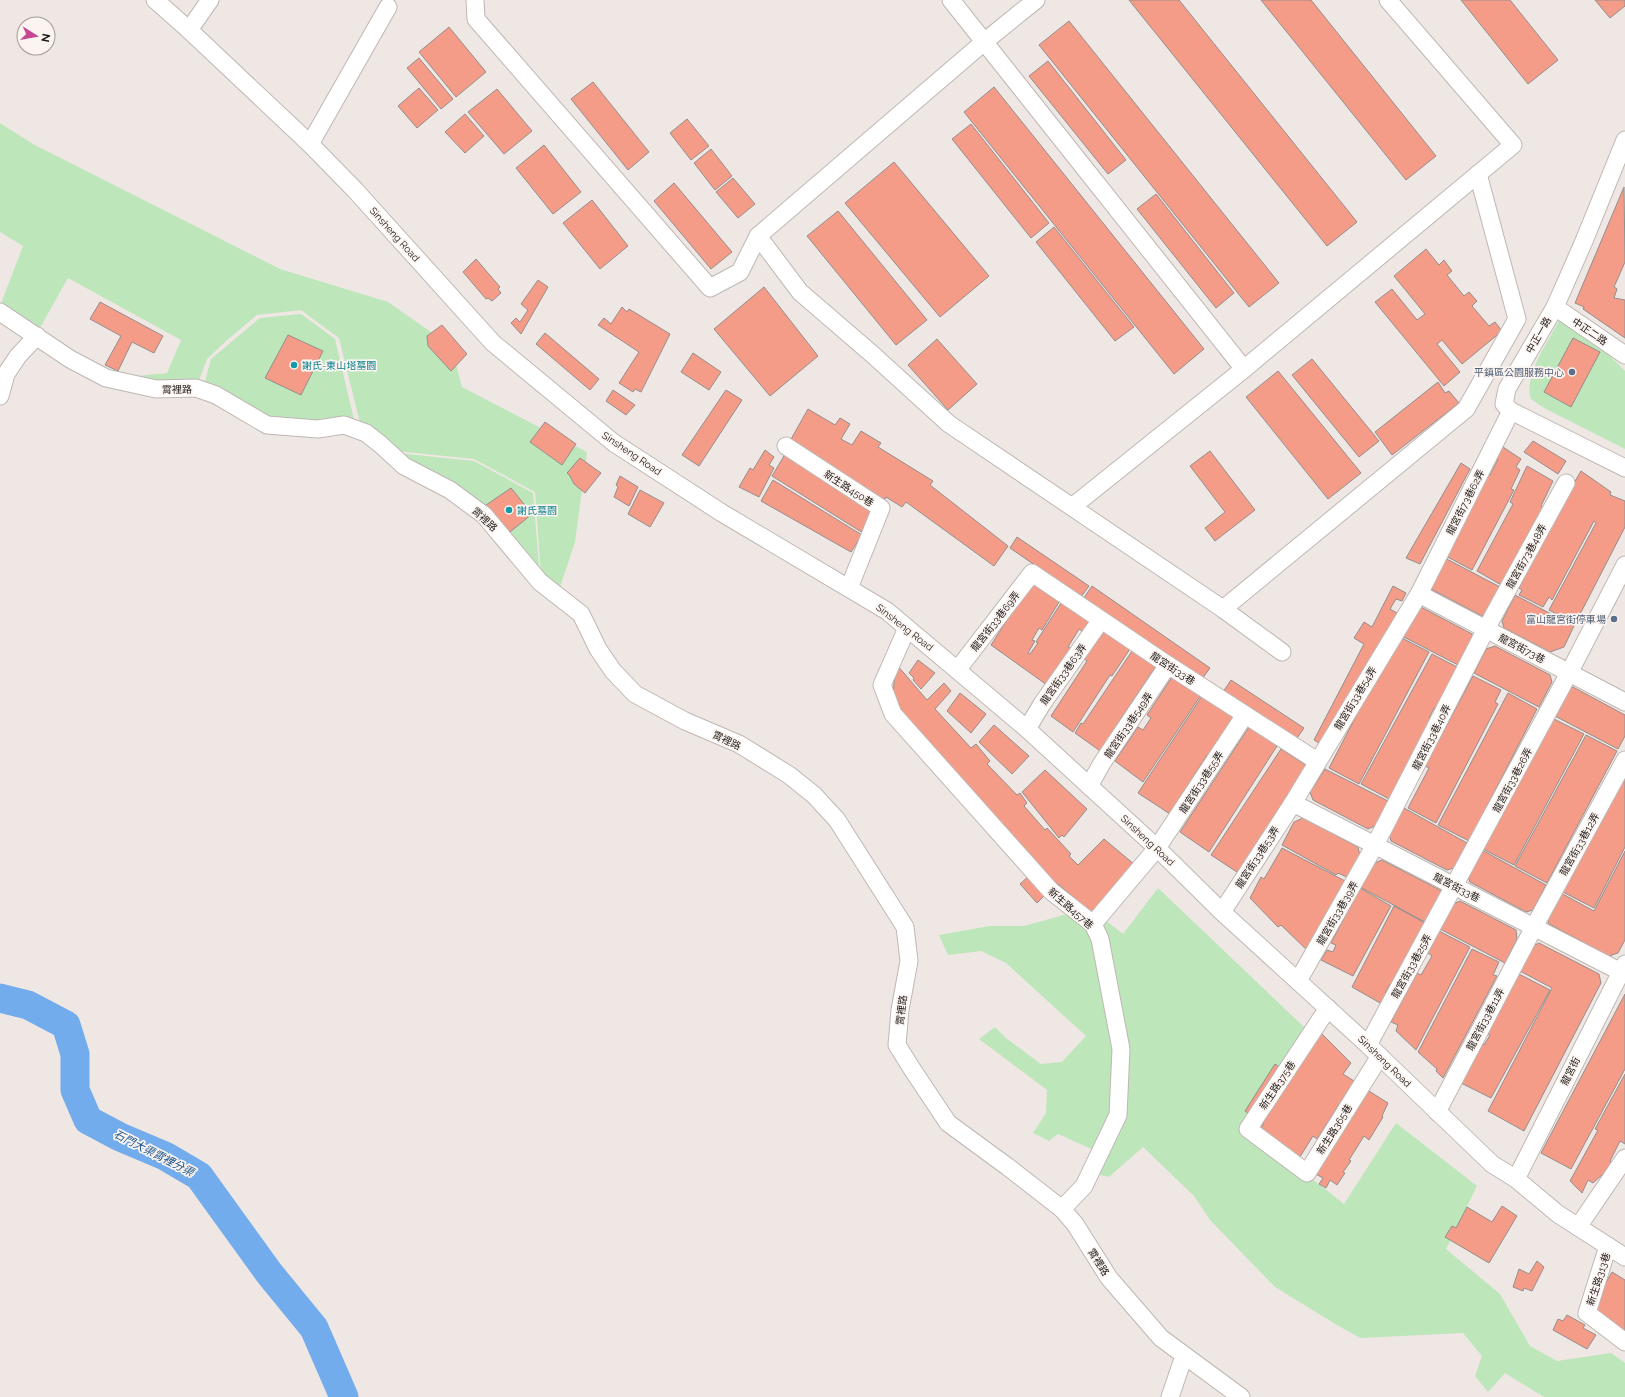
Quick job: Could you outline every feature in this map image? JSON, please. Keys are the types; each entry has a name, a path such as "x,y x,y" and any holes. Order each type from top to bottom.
{"street":[{"name":"Sinsheng Road","path":"155,0 310,144 355,190 493,343 614,443 722,512 887,611 958,669 1090,786 1157,848 1222,912 1374,1051 1492,1164 1516,1179 1558,1214 1625,1257"},
{"path":"189,30 210,0"},
{"path":"475,0 476,19 710,288 740,272 758,236 984,42 1036,0"},
{"path":"951,0 1244,369"},
{"path":"1072,507 1244,369 1513,145 1388,0"},
{"path":"310,144 388,7"},
{"name":"中正一路","path":"1511,411 1504,404 1507,389 1555,307 1584,241 1625,140"},
{"path":"1223,609 1466,409 1517,319 1478,174"},
{"path":"758,236 800,292 872,354 949,424 1223,609 1282,652"},
{"name":"中正二路","path":"1555,307 1625,355"},
{"name":"霄裡路","path":"0,312 70,359 106,378 156,389 196,388 216,395 267,425 318,429 344,425 366,433 404,466 450,490 484,516 540,582 581,614 598,649 613,671 634,694 685,722 738,744 789,775 814,795 836,820 905,927 909,961 900,1010 897,1045 948,1123 1062,1209 1074,1224 1109,1278 1162,1338 1184,1356 1241,1397"},
{"path":"0,396 6,374 18,356 37,336"},
{"path":"1511,411 1625,468"},
{"name":"龍宮街73巷62弄","path":"1419,594 1511,411"},
{"name":"新生路450巷","path":"786,446 881,508 849,588"},
{"name":"龍宮街73巷48弄","path":"1486,629 1566,483"},
{"name":"龍宮街33巷26弄","path":"1454,886 1569,673 1625,565"},
{"name":"龍宮街33巷","path":"1032,573 1168,665 1316,761"},
{"name":"龍宮街33巷69弄","path":"958,669 1032,573"},
{"name":"龍宮街73巷","path":"1419,594 1625,702"},
{"name":"龍宮街33巷54弄","path":"1293,803 1316,761 1419,594"},
{"name":"龍宮街33巷63弄","path":"1026,728 1101,620"},
{"name":"新生路457巷","path":"907,628 882,685 893,714 1051,891 1093,924 1100,939 1121,1049 1118,1115 1084,1186 1062,1209"},
{"name":"龍宮街33巷40弄","path":"1375,844 1486,629"},
{"name":"龍宮街33巷549弄","path":"1090,786 1102,763 1168,665"},
{"name":"龍宮街33巷55弄","path":"1093,924 1157,848 1245,715"},
{"name":"龍宮街33巷12弄","path":"1534,927 1625,760"},
{"name":"龍宮街33巷","path":"1293,803 1534,927 1624,970"},
{"name":"龍宮街33巷53弄","path":"1222,912 1293,803"},
{"name":"龍宮街33巷39弄","path":"1298,981 1375,844"},
{"name":"龍宮街33巷25弄","path":"1374,1051 1454,886"},
{"name":"龍宮街33巷11弄","path":"1437,1112 1534,927"},
{"name":"龍宮街","path":"1516,1179 1624,970"},
{"name":"新生路375巷","path":"1279,1153 1248,1129 1328,1008"},
{"name":"新生路365巷","path":"1279,1153 1307,1173 1374,1051"},
{"path":"1578,1227 1625,1158"},
{"name":"新生路313巷","path":"1608,1246 1587,1313 1625,1342"},
{"path":"1170,1397 1184,1356"}],"green space":[{"path":"0,123 33,144 280,269 388,302 451,346 462,387 587,452 575,542 559,590 541,576 535,492 474,459 396,451 360,423 339,338 301,310 257,315 207,359 198,383 117,378 167,373 181,340 68,278 37,333 0,306 23,246 0,232"},
{"path":"301,314 335,339 355,424 277,422 204,385 211,359 260,318"},
{"path":"1560,319 1576,322 1625,371 1625,449 1544,408 1531,399 1529,390 1534,369 1538,358"},
{"path":"397,453 474,461 533,493 540,577 483,509"},
{"path":"1158,888 1306,1029 1250,1130 1344,1204 1396,1123 1477,1186 1446,1249 1500,1294 1530,1346 1557,1361 1611,1353 1625,1363 1625,1397 1544,1397 1505,1373 1488,1392 1475,1376 1482,1356 1463,1333 1360,1338 1275,1287 1210,1220 1194,1196 1143,1147 1109,1177 1092,1173 1100,1153 1058,1134 1049,1141 1033,1133 1046,1113 1047,1090 979,1039 995,1027 1006,1038 1041,1064 1062,1062 1086,1036 1006,963 981,951 948,955 939,935 990,926 1024,926 1089,908 1123,934"}],"building":[{"path":"1129,0 1179,0 1357,222 1327,246"},
{"path":"1261,0 1311,0 1436,156 1406,180"},
{"path":"1461,0 1510,0 1558,60 1528,84"},
{"path":"1595,0 1625,0 1625,6 1610,18"},
{"path":"1069,21 1279,283 1249,307 1039,45"},
{"path":"449,27 486,72 456,97 419,52"},
{"path":"419,58 453,99 441,109 407,68"},
{"path":"1048,61 1126,160 1108,174 1029,76"},
{"path":"593,82 649,152 628,170 571,99"},
{"path":"994,87 1204,349 1174,374 964,112"},
{"path":"419,88 438,110 417,128 398,106"},
{"path":"497,89 532,131 504,154 468,112"},
{"path":"465,114 484,136 465,153 445,132"},
{"path":"687,119 709,146 691,160 670,133"},
{"path":"971,124 1049,223 1031,238 952,139"},
{"path":"544,145 581,192 553,214 516,168"},
{"path":"711,149 732,176 715,190 694,163"},
{"path":"894,162 989,276 940,317 845,203"},
{"path":"733,178 755,204 738,218 716,192"},
{"path":"674,183 732,252 711,269 654,201"},
{"path":"1624,187 1625,262 1614,287 1617,289 1614,298 1625,300 1625,338 1583,309 1584,307 1575,303"},
{"path":"1156,194 1234,293 1216,308 1137,209"},
{"path":"592,200 628,246 600,269 563,223"},
{"path":"838,211 927,320 896,345 807,236"},
{"path":"1054,227 1134,327 1115,341 1036,242"},
{"path":"1426,249 1439,265 1444,260 1452,271 1447,275 1464,296 1469,292 1477,301 1472,306 1489,326 1495,322 1502,331 1462,364 1442,340 1437,344 1460,372 1444,386 1375,302 1392,289 1417,320 1425,314 1394,276"},
{"path":"476,259 500,287 498,289 501,293 492,301 488,298 486,299 463,272"},
{"path":"538,280 548,287 521,334 511,323 516,318 520,322 528,310 521,304"},
{"path":"764,287 818,356 770,396 714,329"},
{"path":"100,302 163,336 154,353 132,342 118,371 105,365 121,336 90,319"},
{"path":"622,307 627,312 629,309 670,334 641,392 635,389 633,392 619,383 639,352 598,325 604,318 611,324"},
{"path":"442,325 467,354 451,371 428,346 427,336"},
{"path":"545,333 599,379 590,390 536,344"},
{"name":"謝氏-東山塔墓園","path":"288,335 323,351 301,395 265,378"},
{"name":"平鎮區公園服務中心","path":"1573,338 1600,352 1571,407 1544,392"},
{"path":"937,339 977,384 948,410 908,365"},
{"path":"693,353 721,372 709,390 681,372"},
{"path":"1312,359 1379,441 1359,457 1292,375"},
{"path":"1278,371 1361,473 1328,499 1246,397"},
{"path":"1438,382 1445,393 1449,391 1459,403 1392,455 1375,432"},
{"path":"613,390 635,405 626,415 606,401"},
{"path":"726,390 742,400 699,466 682,455"},
{"path":"808,409 835,425 840,418 850,424 841,439 852,445 861,431 881,443 878,447 933,481 930,485 1008,546 994,566 906,502 902,507 886,497 885,499 880,498 790,441"},
{"path":"545,422 576,444 562,465 530,442"},
{"path":"1533,441 1566,461 1558,474 1524,452"},
{"path":"1500,445 1521,459 1516,467 1520,470 1511,489 1514,490 1472,570 1442,554 1485,472 1490,475 1498,459 1493,456"},
{"path":"765,450 774,457 769,465 774,468 759,497 739,487 750,468 753,470"},
{"path":"787,451 878,510 863,533 772,476"},
{"path":"1210,451 1255,510 1215,541 1205,528 1225,512 1190,466"},
{"path":"580,458 601,473 585,493 574,484 567,473"},
{"path":"1461,463 1470,469 1420,564 1406,558"},
{"path":"1527,466 1553,481 1541,506 1545,508 1503,586 1477,571 1513,504 1510,502"},
{"path":"1581,471 1611,492 1610,495 1625,501 1625,527 1575,624 1549,610 1596,523 1594,521 1552,600 1549,597 1543,607 1519,595 1522,590 1519,588 1556,514"},
{"path":"620,476 638,487 629,506 614,497 618,487 616,485"},
{"path":"773,480 862,535 851,552 761,501"},
{"name":"謝氏墓園","path":"511,488 532,514 510,532 486,505"},
{"path":"640,490 664,503 650,527 628,514"},
{"path":"1017,537 1089,586 1081,597 1010,548"},
{"path":"1441,556 1502,588 1488,613 1482,616 1429,588"},
{"path":"1031,583 1059,602 1042,630 1039,628 1032,640 1035,641 1028,653 1030,654 1038,643 1036,642 1061,603 1089,622 1083,632 1079,629 1068,647 1072,649 1047,685 991,645"},
{"path":"1092,586 1210,668 1202,679 1083,599"},
{"path":"1393,586 1406,593 1402,601 1396,599 1390,609 1397,613 1324,746 1314,740 1364,644 1354,638 1364,622 1372,627"},
{"path":"1515,595 1574,626 1564,647 1550,652 1504,628 1502,621"},
{"path":"1419,606 1472,634 1474,641 1460,666 1400,635"},
{"path":"1101,630 1130,649 1112,676 1110,675 1073,732 1051,716 1087,661 1083,658"},
{"path":"1398,636 1429,652 1359,784 1329,768"},
{"path":"1495,646 1550,675 1552,682 1539,707 1474,673 1486,649"},
{"path":"1132,651 1156,666 1116,726 1119,729 1103,753 1075,733 1081,723 1083,724"},
{"path":"1432,654 1459,668 1438,710 1434,708 1429,718 1433,720 1391,800 1361,784"},
{"path":"918,660 935,673 921,689 909,673"},
{"path":"897,665 927,700 944,683 951,691 935,709 971,748 976,744 990,761 987,764 1017,795 1020,793 1027,803 1024,806 1045,830 1047,828 1071,854 1069,856 1078,865 1104,839 1135,865 1095,912 1091,912 1058,884 1055,886 896,708 900,705 893,697 895,670"},
{"path":"1473,676 1501,690 1495,702 1498,704 1436,823 1408,808 1429,768 1425,766"},
{"path":"1172,677 1201,695 1143,782 1115,761 1138,727 1143,730 1151,718 1147,715"},
{"path":"1231,680 1304,728 1295,741 1223,692"},
{"path":"1573,687 1625,715 1625,736 1618,749 1553,715 1566,689"},
{"path":"960,693 986,714 971,733 947,711"},
{"path":"1508,693 1537,709 1469,841 1438,825"},
{"path":"1202,696 1235,718 1210,757 1207,755 1178,801 1179,802 1170,814 1138,793"},
{"path":"1552,718 1584,734 1514,865 1483,849"},
{"path":"994,725 1029,756 1012,774 979,742"},
{"path":"1249,727 1277,746 1209,852 1180,832"},
{"path":"1586,735 1617,751 1547,883 1515,866"},
{"path":"1281,749 1309,767 1240,874 1211,855"},
{"path":"1325,769 1390,802 1377,825 1368,829 1313,800 1310,792"},
{"path":"1045,770 1087,809 1064,837 1062,835 1059,838 1022,792"},
{"path":"1625,771 1625,847 1594,908 1561,891"},
{"path":"1404,808 1467,843 1454,868 1447,870 1391,841 1389,834"},
{"path":"1303,818 1358,847 1360,856 1349,878 1338,873 1336,875 1282,845 1294,822"},
{"path":"1282,848 1347,882 1310,953 1281,925 1278,927 1250,898 1261,877 1264,879"},
{"path":"1482,850 1546,885 1533,910 1526,912 1470,882 1468,876"},
{"path":"1625,851 1625,940 1618,953 1609,956 1549,924 1547,917 1559,892 1594,911"},
{"path":"1382,860 1442,891 1425,922 1360,887 1372,864"},
{"path":"1031,874 1048,892 1037,903 1020,884"},
{"path":"1360,888 1391,906 1353,976 1321,960 1327,950 1333,952 1336,945 1331,943"},
{"path":"1460,901 1516,930 1517,939 1505,963 1440,929 1451,905"},
{"path":"1394,906 1425,923 1392,985 1390,984 1385,993 1387,994 1382,1004 1352,987"},
{"path":"1439,931 1470,947 1416,1050 1396,1031 1398,1025 1391,1022 1417,973 1421,975 1432,956 1428,953"},
{"path":"1539,943 1599,974 1601,983 1524,1131 1488,1111 1552,988 1518,970 1531,947"},
{"path":"1472,949 1499,962 1493,975 1497,976 1443,1078 1436,1071 1437,1069 1418,1052"},
{"path":"1517,973 1550,990 1491,1098 1459,1082 1481,1042 1484,1045 1490,1035 1486,1033"},
{"path":"1625,994 1625,1069 1571,1169 1541,1153"},
{"path":"1321,1033 1351,1063 1343,1074 1354,1081 1317,1139 1313,1136 1298,1160 1257,1135 1264,1123 1258,1119"},
{"path":"1275,1064 1282,1069 1252,1116 1245,1111"},
{"path":"1625,1074 1625,1144 1620,1141 1610,1161 1614,1164 1593,1183 1588,1180 1582,1193 1570,1181 1598,1130 1595,1129"},
{"path":"1364,1088 1388,1103 1382,1116 1383,1117 1369,1140 1364,1136 1349,1160 1351,1161 1343,1172 1345,1173 1337,1185 1330,1180 1326,1188 1319,1184 1323,1178 1312,1172"},
{"path":"1502,1206 1517,1216 1489,1263 1445,1237 1452,1226 1456,1228 1467,1207 1492,1222"},
{"path":"1537,1261 1544,1267 1532,1291 1524,1288 1523,1291 1513,1287 1519,1269 1529,1274"},
{"path":"1612,1272 1625,1280 1625,1341 1586,1317"},
{"path":"1567,1315 1585,1325 1583,1328 1596,1335 1587,1349 1553,1330 1558,1319 1563,1321"}],"waterway":[{"name":"石門大渠霄裡分渠","path":"0,998 28,1005 66,1025 75,1054 75,1090 88,1120 120,1137 165,1156 199,1176 269,1273 314,1328 344,1397"}],"place":[{"name":"謝氏-東山塔墓園","path":"294,365"},
{"name":"平鎮區公園服務中心","path":"1572,372"},
{"name":"謝氏墓園","path":"509,510"},
{"name":"富山龍宮街停車場","path":"1614,619"}]}
